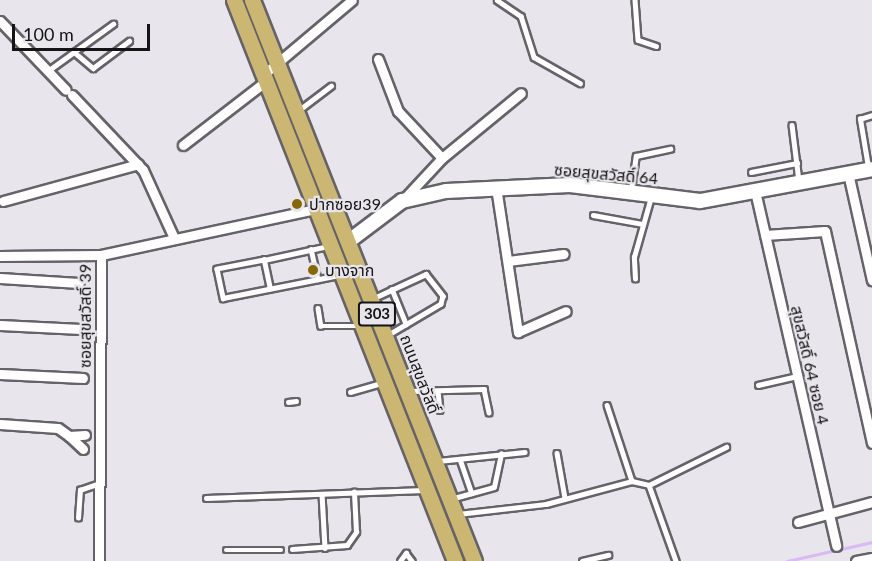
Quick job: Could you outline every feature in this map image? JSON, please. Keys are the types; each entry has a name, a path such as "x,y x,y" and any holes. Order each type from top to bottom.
{"main road":[{"name":"303","path":"234,0 455,561"},
{"name":"ถนนสุขสวัสดิ์","path":"252,0 474,561"}],"street":[{"path":"183,145 278,67 352,0"},
{"path":"0,21 138,164 152,183 174,238"},
{"path":"378,59 398,111 442,158"},
{"path":"402,201 442,158 521,93"},
{"path":"3,201 138,164"},
{"name":"ซอยสุขสวัสดิ์ 64","path":"349,241 402,201 496,187 570,185 700,201 870,169"},
{"path":"848,173 872,280"},
{"path":"496,187 518,332 566,311"},
{"name":"สุขสวัสดิ์ 64 ซอย 4","path":"755,191 836,546"},
{"name":"ซอยสุขสวัสดิ์ 39","path":"99,561 100,483 91,449 101,255 316,208"},
{"path":"765,234 825,231 872,443"},
{"path":"508,261 564,254"},
{"path":"0,256 101,255"},
{"path":"0,278 79,283"},
{"path":"0,325 81,329"},
{"path":"0,374 83,378"},
{"path":"0,424 58,428 91,449"},
{"path":"69,436 92,436"},
{"path":"798,522 872,502"},
{"path":"856,561 872,558"}],"lane":[{"path":"497,0 521,16 534,57 580,83"},
{"path":"635,0 638,40 656,45"},
{"path":"49,70 113,24"},
{"path":"74,52 93,68 129,41"},
{"path":"296,112 331,86"},
{"path":"870,169 860,121 872,115"},
{"path":"792,125 799,182"},
{"path":"631,192 636,156 670,149"},
{"path":"751,172 797,163"},
{"path":"635,279 634,257 651,194"},
{"path":"592,215 643,224"},
{"path":"330,245 217,269 223,298 342,275"},
{"path":"311,249 318,279"},
{"path":"264,260 270,289"},
{"path":"372,300 426,274 443,296 441,304 386,336"},
{"path":"393,289 406,324"},
{"path":"318,308 325,328 362,326"},
{"path":"758,385 797,376"},
{"path":"350,392 385,382"},
{"path":"408,391 484,389 489,412"},
{"path":"438,390 440,410"},
{"path":"288,402 296,401"},
{"path":"607,405 632,480"},
{"path":"453,506 565,498 632,480 649,485 726,447"},
{"path":"435,461 525,452"},
{"path":"557,453 565,498"},
{"path":"453,506 472,493 494,487 501,454"},
{"path":"460,459 472,493"},
{"path":"78,518 80,490 100,483"},
{"path":"649,485 676,561"},
{"path":"206,498 427,490"},
{"path":"292,549 325,549 347,545 354,538 354,492"},
{"path":"322,494 325,549"},
{"path":"226,550 281,550"},
{"path":"400,561 406,553 412,561"},
{"path":"582,561 608,555"}],"waterway":[{"path":"787,561 872,542"}],"place":[{"name":"ปากซอย39","path":"297,204"},
{"name":"บางจาก","path":"313,270"}]}
